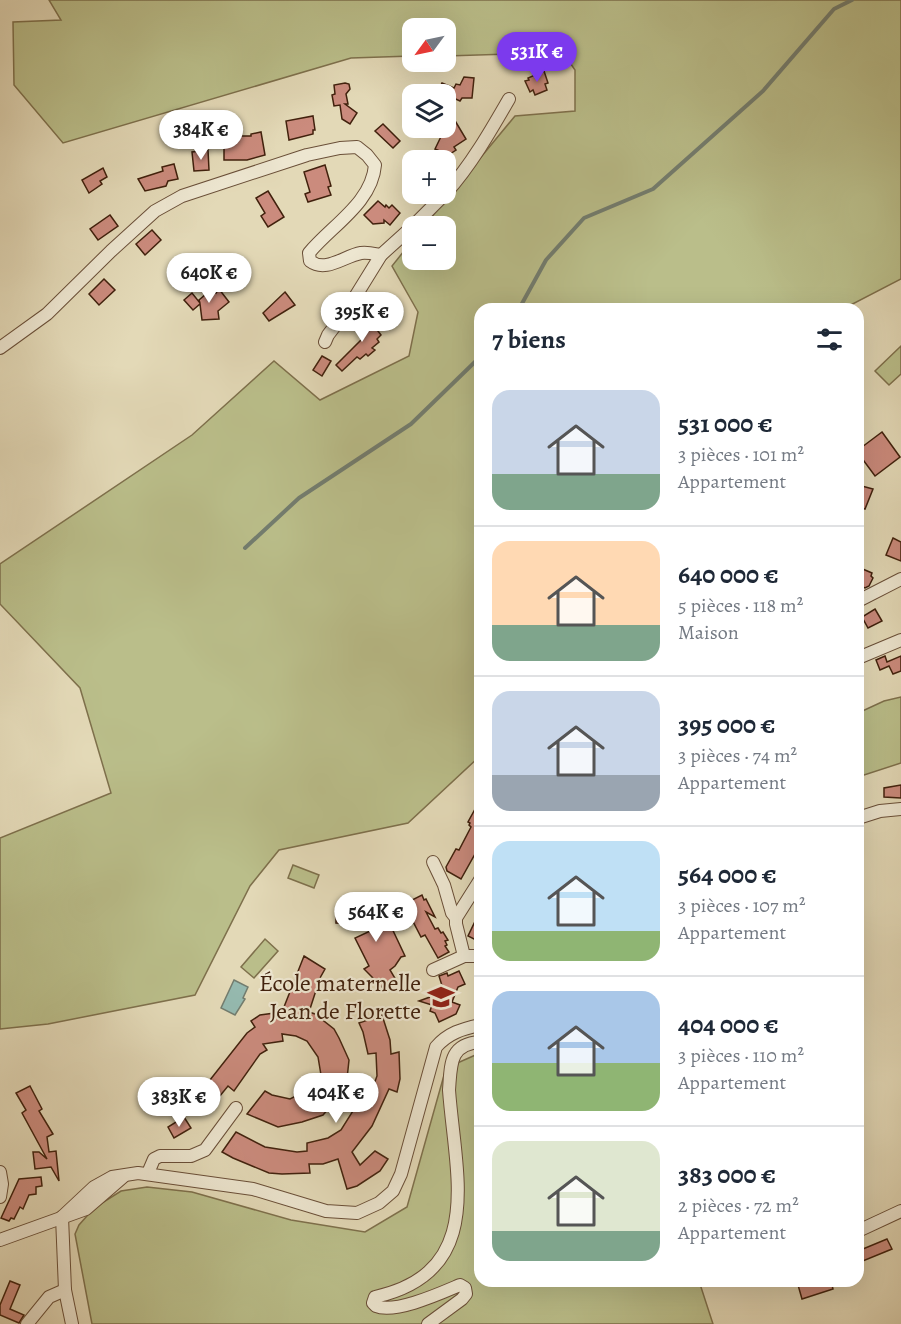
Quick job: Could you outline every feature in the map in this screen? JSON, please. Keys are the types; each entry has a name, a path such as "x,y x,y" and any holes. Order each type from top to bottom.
{"street":[{"path":"456,181 492,129 509,99"},
{"path":"0,348 47,314 155,211 182,196 211,185 307,155 357,147 375,165 374,177 357,204 309,253 310,261 316,266 324,266 364,252 381,255"},
{"path":"423,216 435,204"},
{"path":"325,342 381,255 402,237"},
{"path":"864,598 901,579"},
{"path":"864,655 901,640"},
{"path":"864,816 901,809"},
{"path":"433,862 444,885 452,914 456,918"},
{"path":"464,956 456,918 474,890"},
{"path":"433,970 464,956 474,956"},
{"path":"1,1239 62,1217 94,1187 112,1177 148,1173 208,1184 253,1189 326,1212 357,1213 379,1203 393,1191 409,1150 436,1047 453,1033 474,1027"},
{"path":"428,1324 462,1299 466,1294 465,1288 460,1285 438,1295 389,1308 376,1306 373,1302 375,1297 394,1293 413,1285 441,1259 450,1244 459,1204 448,1090 453,1057 461,1047 474,1042"},
{"path":"148,1173 154,1160 160,1156 191,1156 198,1155 205,1150 236,1107"},
{"path":"0,1172 2,1184 0,1197"},
{"path":"864,1227 901,1211"},
{"path":"62,1217 65,1290 72,1324"},
{"path":"27,1324 50,1297 65,1290"}],"green space":[{"path":"49,0 901,0 901,279 855,303 474,303 474,762 408,823 279,850 250,886 195,995 48,1024 0,1029 0,838 111,793 80,688 0,604 0,564 192,435 274,361 320,400 409,356 418,312 392,266 402,254 402,270 456,270 456,216 432,216 442,204 456,204 456,187 515,116 575,111 575,70 551,35 513,54 456,56 456,18 402,18 402,56 351,58 63,143 14,85 13,22 61,20"},
{"path":"901,346 901,374 889,385 875,371"},
{"path":"901,697 901,763 864,775 864,710 884,701"},
{"path":"293,865 319,875 314,888 288,878"},
{"path":"265,939 278,951 254,978 241,967"},
{"path":"474,1056 474,1287 701,1287 713,1324 92,1324 75,1234 79,1225 94,1208 121,1191 147,1187 192,1192 291,1220 365,1232 407,1207 446,1068"}],"water":[{"path":"234,980 248,987 243,998 245,999 235,1015 221,1008"}],"building":[{"path":"544,71 548,83 545,84 547,90 535,95 533,90 530,92 525,81"},
{"path":"464,77 474,78 472,98 462,98 460,101 456,99 456,84 460,85"},
{"path":"349,84 350,89 346,94 348,104 345,104 357,113 350,124 342,119 340,105 334,106 332,95 335,94 334,85"},
{"path":"313,116 315,130 313,134 289,140 286,121"},
{"path":"456,122 466,139 454,147 456,150 435,149 440,138 456,138"},
{"path":"383,124 400,141 393,148 375,131"},
{"path":"261,132 265,155 247,160 224,160 224,136 251,136 251,134"},
{"path":"208,150 209,170 194,171 192,152"},
{"path":"174,164 178,179 168,181 166,186 145,191 138,179 163,171 162,167"},
{"path":"325,165 331,195 308,202 305,194 310,192 304,172"},
{"path":"103,168 107,177 100,181 102,184 89,193 82,180"},
{"path":"268,191 284,217 268,227 261,216 265,213 256,198"},
{"path":"378,201 385,207 386,205 389,208 392,205 400,213 390,225 384,220 384,223 373,224 364,215"},
{"path":"110,215 118,226 98,240 90,229"},
{"path":"152,230 161,240 145,255 136,244"},
{"path":"104,279 115,290 99,305 89,294"},
{"path":"212,289 216,293 219,289 229,302 218,311 219,319 202,320 200,304 193,310 184,300 192,293 200,303 199,300"},
{"path":"285,292 295,305 269,321 263,313"},
{"path":"365,314 381,335 377,339 379,342 368,356 366,354 360,359 357,357 342,371 336,365 364,337 359,332 362,330 356,323"},
{"path":"322,356 331,361 322,376 313,370"},
{"path":"882,432 900,457 875,476 864,461 864,446"},
{"path":"864,487 873,489 864,509"},
{"path":"893,538 901,542 901,561 886,555"},
{"path":"864,570 872,573 873,578 869,586 865,588"},
{"path":"875,609 882,621 868,628 864,616"},
{"path":"885,656 887,662 901,656 901,671 893,674 889,666 880,670 876,660"},
{"path":"901,785 901,798 884,797 884,788"},
{"path":"474,811 474,856 461,879 447,871 446,867 456,849 459,850 471,827 468,822"},
{"path":"422,895 435,917 426,912 435,929 438,928 441,933 443,932 448,940 445,941 447,945 445,946 449,952 438,958 425,935 421,937 408,912 403,914 400,906"},
{"path":"344,910 386,911 393,915 394,921 389,922 405,956 401,957 390,970 396,980 382,987 364,969 369,966 355,938 383,925 336,923 336,912 344,912"},
{"path":"474,924 474,939 468,936"},
{"path":"304,956 325,969 309,1012 334,1029 339,1038 349,1060 346,1088 323,1115 278,1127 247,1114 265,1091 290,1099 308,1090 321,1075 318,1057 307,1041 296,1036 282,1034 283,1041 263,1044 267,1050 260,1054 234,1091 228,1086 213,1101 207,1099 206,1085 247,1033 255,1027 251,1021 260,1015 282,1012"},
{"name":"École maternelle Jean de Florette","path":"459,971 465,984 458,987 452,1002 460,1005 456,1014 439,1022 435,1013 430,1011 432,1005 419,1001 444,992 439,976 447,973 448,976"},
{"path":"382,1015 390,1040 391,1054 399,1052 400,1079 397,1092 389,1089 372,1126 352,1152 360,1165 375,1151 388,1159 380,1171 357,1186 347,1189 338,1159 323,1164 309,1164 310,1173 282,1174 269,1173 222,1152 236,1132 265,1147 297,1152 307,1151 307,1143 328,1138 341,1130 363,1095 365,1083 373,1087 377,1076 376,1053 368,1054 359,1023"},
{"path":"30,1086 42,1109 39,1111 53,1134 47,1137 49,1152 56,1151 59,1181 51,1167 35,1169 33,1152 39,1152 47,1159 22,1113 26,1110 16,1093"},
{"path":"184,1117 191,1128 174,1138 168,1127"},
{"path":"41,1177 42,1186 36,1187 36,1194 29,1195 23,1209 20,1207 14,1219 11,1218 9,1221 1,1218 19,1179"},
{"path":"887,1239 892,1249 864,1261 864,1249"},
{"path":"10,1281 20,1285 10,1309 24,1315 19,1323 0,1315 0,1305"},
{"path":"799,1287 832,1287 833,1289 802,1299"}],"waterway":[{"path":"522,303 546,260 584,218 653,189 763,91 834,9 852,0"},
{"path":"245,548 299,498 411,424 474,363"}],"place":[{"name":"École maternelle Jean de Florette","path":"441,997"}]}
